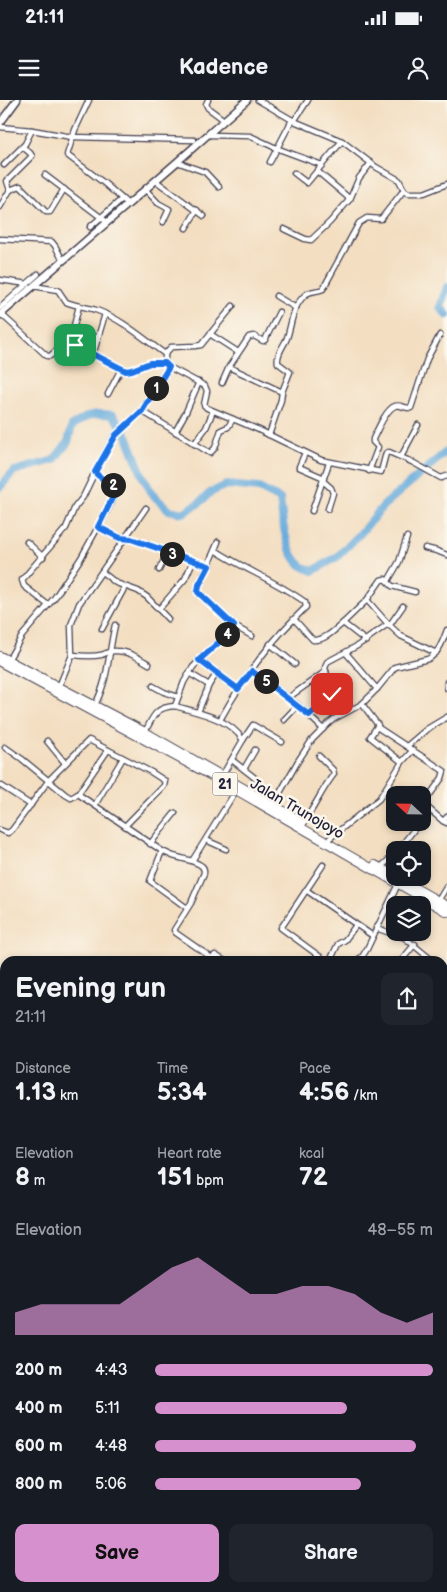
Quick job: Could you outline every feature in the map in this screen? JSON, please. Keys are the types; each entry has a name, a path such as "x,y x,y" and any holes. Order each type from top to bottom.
{"highway":[{"name":"Jalan Trunojoyo","path":"0,656 4,663 145,732 222,776 238,788 273,805 330,838 386,873"},
{"name":"Jalan Trunojoyo","path":"94,708 238,788 386,875"},
{"name":"Jalan Trunojoyo","path":"405,886 447,912"},
{"name":"Jalan Trunojoyo","path":"407,886 447,906"}],"street":[{"path":"0,123 16,100"},
{"path":"89,100 72,138 67,153 68,156 125,201"},
{"path":"208,100 206,104 208,108 224,120"},
{"path":"70,341 66,342 50,356 47,356 0,313 125,201 145,190 156,181 196,142 209,134 247,100"},
{"path":"258,100 293,121 342,141 371,163 400,180 404,190 412,194 420,194 447,184"},
{"path":"270,162 276,148 308,100"},
{"path":"0,127 32,130 72,138 196,142"},
{"path":"4,165 23,147 32,130"},
{"path":"209,134 250,136 322,165"},
{"path":"294,173 307,183 342,141"},
{"path":"10,190 7,181 32,156 23,147"},
{"path":"177,162 205,172 219,187"},
{"path":"284,229 310,240 330,222 350,199 359,178 371,163"},
{"path":"317,171 350,199"},
{"path":"45,175 104,220"},
{"path":"156,181 204,216"},
{"path":"0,207 10,190 20,186 48,212 52,210 64,189"},
{"path":"145,190 158,203 169,210 163,222"},
{"path":"269,435 290,372 278,363 277,359 287,338 296,308 306,294 322,289 359,223 366,218 381,219 404,190"},
{"path":"186,228 197,210"},
{"path":"90,227 104,220"},
{"path":"0,239 52,242 56,246 61,258"},
{"path":"30,285 38,274"},
{"path":"0,280 58,290 66,302 105,314 116,320 165,354 167,365 142,411 122,428 110,443 82,499 75,507 66,528 22,582 48,606"},
{"path":"276,296 296,308"},
{"path":"70,341 79,306"},
{"path":"165,354 171,347 201,345 233,306"},
{"path":"222,383 238,352 251,336 263,341 265,340 279,312"},
{"path":"93,355 105,314"},
{"path":"74,327 97,338"},
{"path":"210,334 238,352"},
{"path":"369,470 378,448 372,441 376,433 386,415 395,406 411,408 427,359 440,335"},
{"path":"70,341 121,369 130,371 150,363 167,365 205,386 207,390 205,407 329,462 382,472 387,452 416,464 441,478 447,476"},
{"path":"229,367 282,392"},
{"path":"108,394 121,369"},
{"path":"175,432 199,382"},
{"path":"142,411 206,452 213,452 221,430 228,427 232,419"},
{"path":"194,444 206,428 213,411"},
{"path":"401,458 418,425"},
{"path":"304,452 298,467 324,480 330,488 333,493 328,509"},
{"path":"312,511 329,462"},
{"path":"4,663 22,636 48,606 82,558 117,489 115,486 99,478 95,472"},
{"path":"58,690 72,655 71,625 79,604 146,508"},
{"path":"98,527 116,537 131,539 209,566"},
{"path":"388,581 399,562 407,537"},
{"path":"27,542 43,557"},
{"path":"218,542 199,585 198,592 234,626 252,636"},
{"path":"425,548 447,555"},
{"path":"215,550 235,563 261,574 306,602 306,607 270,644 238,689 220,720"},
{"path":"159,570 168,552"},
{"path":"159,609 186,579 194,561"},
{"path":"102,572 116,583 138,591 168,619"},
{"path":"294,619 311,639 315,640 326,637 343,623 367,600 383,579 392,586 415,592"},
{"path":"102,629 125,587"},
{"path":"367,600 401,636 436,653"},
{"path":"309,715 332,695 332,688 325,666 327,662 346,653 389,625 403,606"},
{"path":"343,623 366,641"},
{"path":"94,708 107,674 109,652 115,625"},
{"path":"175,706 189,673 199,660 225,637 234,626"},
{"path":"273,805 298,760 323,729 334,719 362,704 395,667 428,660 445,642 447,630"},
{"path":"270,644 295,664"},
{"path":"72,655 90,657 114,650 127,653 149,664"},
{"path":"346,653 377,689"},
{"path":"199,660 238,689"},
{"path":"252,671 298,706 323,729"},
{"path":"288,698 326,671"},
{"path":"189,673 209,685"},
{"path":"198,712 209,685 217,673"},
{"path":"447,682 447,688"},
{"path":"153,686 178,697"},
{"path":"362,704 377,726 444,771 442,778 431,793"},
{"path":"145,732 158,710 175,706 220,720 243,740"},
{"path":"284,720 298,706"},
{"path":"407,746 427,729 447,717"},
{"path":"222,776 253,724 282,742"},
{"path":"377,726 370,737 402,762"},
{"path":"0,830 6,833 11,832 49,780 89,740 158,776 165,783 125,826"},
{"path":"47,742 65,763"},
{"path":"5,747 67,796 74,797 108,750"},
{"path":"244,769 255,750"},
{"path":"330,838 379,799 402,762 413,750"},
{"path":"304,823 334,774 333,770 319,756"},
{"path":"95,804 123,758"},
{"path":"232,760 254,778"},
{"path":"0,785 30,805"},
{"path":"192,861 238,788"},
{"path":"78,794 162,851 202,866 204,872 176,926 175,932 205,956"},
{"path":"431,810 446,820"},
{"path":"150,844 175,813"},
{"path":"405,841 413,831"},
{"path":"206,840 226,849"},
{"path":"162,851 150,881 187,908"},
{"path":"380,868 386,862"},
{"path":"319,956 281,928 323,864"},
{"path":"362,956 395,886"},
{"path":"438,901 447,886"},
{"path":"306,890 372,936"},
{"path":"332,956 338,944 345,940 356,925"},
{"path":"376,928 405,938 415,944 428,956"},
{"path":"405,956 415,944"}],"waterway":[{"path":"447,287 440,307 447,315"},
{"path":"0,487 14,471 54,460 68,442 72,426 77,422 96,414 113,415 125,431 143,477 153,495 169,510 183,513 210,493 226,485 259,488 280,499 285,535 292,553 302,566 313,571 337,557 360,534 383,506 447,451"}],"route":[{"path":"75,345 126,371 156,362 165,363 169,367 142,411 122,428 110,443 95,472 99,478 115,486 117,489 98,527 116,537 131,539 209,566 197,590 198,594 234,626 225,637 199,660 238,689 252,671 309,715 332,694"}]}
